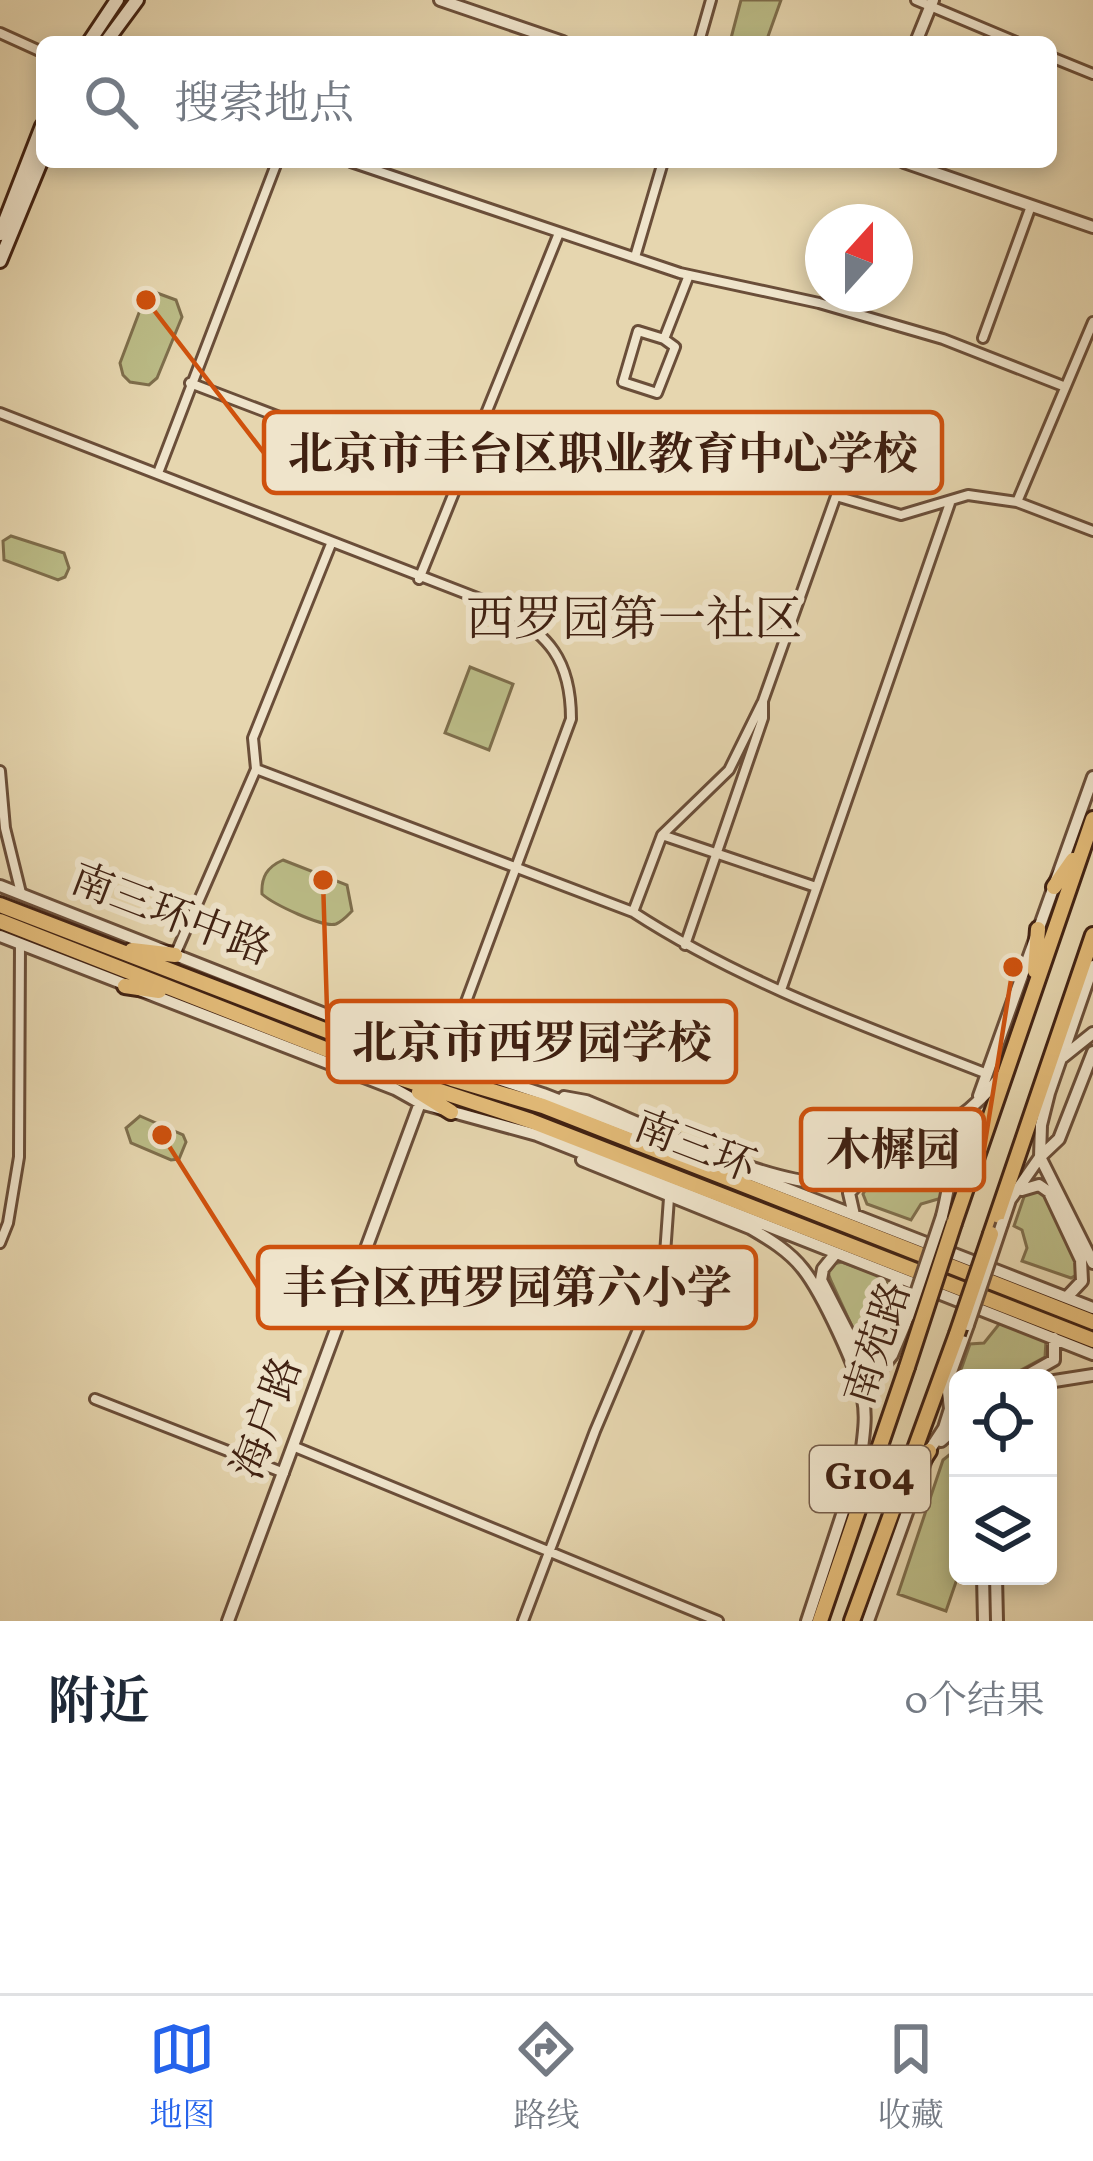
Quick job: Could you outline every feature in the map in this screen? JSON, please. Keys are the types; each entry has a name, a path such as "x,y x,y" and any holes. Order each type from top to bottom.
{"highway":[{"name":"G104","path":"948,1220 1009,1065 1093,819"},
{"path":"1054,886 1084,846"},
{"name":"南三环","path":"2,922 103,946 452,1079 543,1100 1093,1322"},
{"name":"南三环","path":"2,922 1093,1340"},
{"path":"1034,993 1038,928"},
{"name":"G104","path":"962,1330 1093,935"},
{"path":"103,946 175,956"},
{"path":"125,986 194,997"},
{"path":"394,1076 451,1112"},
{"path":"519,1089 543,1100"},
{"path":"537,1135 558,1132"},
{"name":"南苑路","path":"820,1621 907,1367 948,1220"},
{"name":"南苑路","path":"852,1621 962,1330"},
{"path":"890,1511 929,1451"},
{"path":"859,1514 861,1457"}],"main road":[{"path":"93,36 117,0"},
{"path":"110,36 137,0"},
{"path":"0,234 36,141"},
{"path":"0,261 38,168"}],"street":[{"path":"440,0 545,36"},
{"path":"701,36 711,0"},
{"path":"916,0 1003,36"},
{"path":"918,36 932,3"},
{"path":"0,32 36,49"},
{"path":"1057,59 1093,74"},
{"path":"158,473 275,168"},
{"path":"369,168 688,274 819,303 943,339 1063,386"},
{"path":"635,257 661,168"},
{"path":"921,168 1093,227"},
{"path":"983,338 1031,206"},
{"path":"419,579 559,233"},
{"path":"664,339 688,274"},
{"path":"1017,502 1093,322"},
{"path":"638,331 664,339 674,346 657,393 623,382 638,331"},
{"path":"190,382 458,484"},
{"path":"0,413 498,606 531,624 552,647 566,672 571,719 444,1061"},
{"path":"633,912 662,835 729,770 764,701 836,496 901,514 968,495 1017,502 1093,531"},
{"path":"781,991 951,502"},
{"path":"175,956 256,770 253,738 331,544"},
{"path":"685,945 763,718 764,701"},
{"path":"256,770 633,912 685,945 781,991 987,1075"},
{"path":"0,771 4,828 22,894"},
{"path":"543,1100 586,1101 772,1175 826,1183 853,1177 939,1132 974,1107 1093,777"},
{"path":"662,835 816,887"},
{"name":"南三环中路","path":"0,886 519,1089"},
{"name":"南三环中路","path":"2,922 20,945 395,1089 420,1103 537,1135 1054,1338"},
{"path":"0,1243 20,1157 20,945"},
{"path":"1093,966 1041,1125 1040,1157 1093,1263"},
{"path":"1060,1059 1093,1034"},
{"path":"996,1228 1040,1157 1059,1139 1093,1052"},
{"path":"948,1220 960,1130 1009,1065"},
{"path":"543,1100 1093,1307"},
{"name":"海户路","path":"228,1621 420,1103"},
{"path":"496,1124 774,1242 801,1265 856,1374 864,1401"},
{"path":"854,1215 849,1201 853,1185 916,1153 943,1150 954,1171"},
{"path":"1010,1200 1024,1187 1039,1185 1049,1192 1084,1272 1067,1297"},
{"path":"523,1621 664,1268 669,1198"},
{"name":"南苑路","path":"908,1317 948,1220"},
{"path":"836,1253 821,1280 860,1356 876,1363 890,1357"},
{"path":"807,1621 861,1457 864,1401 908,1317"},
{"path":"907,1367 908,1317"},
{"path":"868,1621 929,1451 944,1428 950,1409 947,1383 962,1330"},
{"path":"1038,1369 1054,1360 1054,1338 1093,1354"},
{"path":"1057,1381 1093,1375"},
{"path":"95,1399 285,1473"},
{"path":"929,1451 949,1434"},
{"path":"295,1447 718,1621"},
{"path":"983,1585 984,1621"},
{"path":"996,1585 997,1621"}],"green space":[{"path":"741,0 781,0 768,36 732,36"},
{"path":"157,293 176,300 182,317 157,378 149,385 130,382 120,363 145,297"},
{"path":"11,536 64,553 69,568 65,577 58,580 4,560 3,541"},
{"path":"470,667 513,684 489,750 445,733"},
{"path":"283,860 347,885 352,911 330,924 298,914 262,894 269,869"},
{"path":"140,1116 183,1135 186,1142 179,1159 131,1143 126,1128"},
{"path":"934,1153 949,1156 945,1197 921,1204 911,1220 867,1204 863,1194 869,1183"},
{"path":"1044,1190 1081,1263 1078,1274 1071,1278 1022,1261 1027,1248 1022,1230 1014,1226 1026,1191"},
{"path":"842,1262 888,1279 884,1292 887,1315 894,1319 888,1342 878,1354 872,1356 862,1348 831,1281 828,1273 833,1264"},
{"path":"1000,1323 1046,1341 1045,1357 1023,1369 961,1369 970,1344 984,1343"},
{"path":"949,1455 949,1585 955,1585 946,1611 898,1594 943,1460"}],"place":[{"name":"北京市丰台区职业教育中心学校","path":"146,300"},
{"name":"北京市西罗园学校","path":"323,880"},
{"name":"木樨园","path":"1013,967"},
{"name":"丰台区西罗园第六小学","path":"162,1135"}],"district":[{"name":"西罗园第一社区","path":"634,622"}]}
